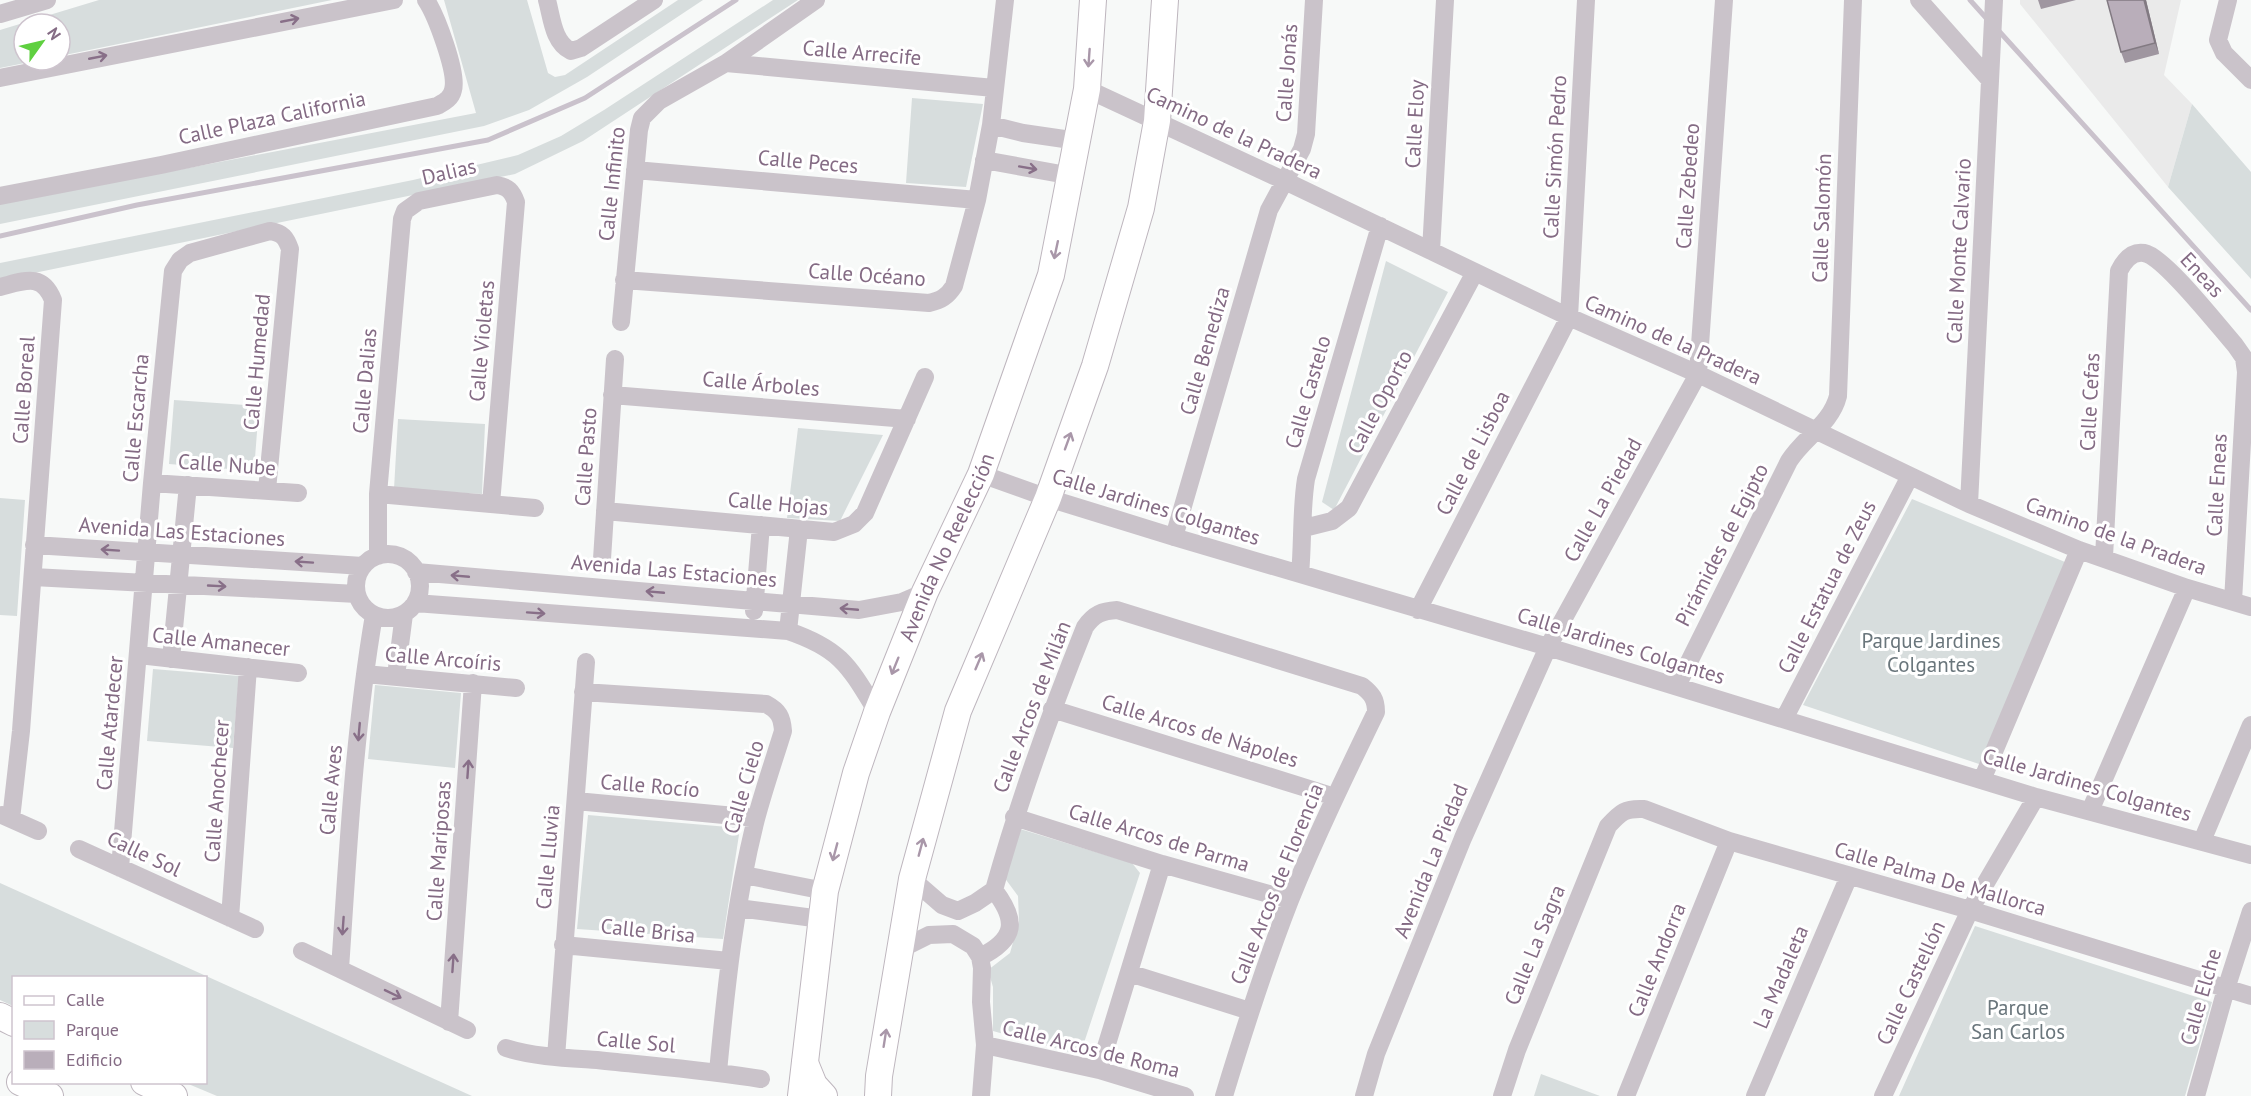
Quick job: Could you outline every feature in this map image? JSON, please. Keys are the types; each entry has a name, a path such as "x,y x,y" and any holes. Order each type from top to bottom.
{"main road":[{"name":"Avenida No Reelección","path":"801,1096 825,891 856,773 877,712 925,592 981,474 1051,275 1088,89 1093,0"},
{"path":"875,1089 912,879 958,711 1048,498 1095,366 1141,208 1157,121 1165,0"},
{"path":"805,1063 814,1085 824,1096"},
{"path":"22,1084 51,1096"},
{"path":"146,1084 174,1096"}],"street":[{"path":"0,14 47,0"},
{"path":"0,78 394,0"},
{"name":"Calle Plaza California","path":"0,196 161,165 437,106 447,101 453,91 454,79 438,21 426,0"},
{"path":"547,0 557,38 563,47 571,51 581,48 654,0"},
{"name":"Calle Infinito","path":"621,322 642,118 659,101 726,63 816,0"},
{"name":"Calle Océano","path":"624,280 929,303 948,296 954,286 977,200 990,125 1005,0"},
{"name":"Calle Jonás","path":"1285,181 1302,149 1306,134 1314,0"},
{"name":"Calle Eloy","path":"1431,251 1445,0"},
{"name":"Calle Simón Pedro","path":"1569,317 1586,0"},
{"name":"Calle Zebedeo","path":"1698,374 1724,0"},
{"name":"Calle Salomón","path":"1817,431 1835,408 1838,396 1853,0"},
{"path":"1919,0 1990,80"},
{"name":"Calle Monte Calvario","path":"1969,504 1994,0"},
{"path":"2228,0 2218,40 2224,52 2251,80"},
{"name":"Calle Arrecife","path":"726,63 994,88"},
{"name":"Camino de la Pradera","path":"1088,89 1569,317 1698,374 1969,504 2079,550 2187,588 2251,607"},
{"path":"990,125 1023,133 1078,141"},
{"path":"984,160 1072,176"},
{"name":"Calle Peces","path":"635,170 977,200"},
{"name":"Calle Benediza","path":"1174,537 1266,221 1285,181"},
{"name":"Dalias","path":"405,212 419,201 496,185 506,186"},
{"name":"Calle Violetas","path":"491,504 516,202 512,192 506,186"},
{"name":"Calle Dalias","path":"370,561 402,219 405,212"},
{"name":"Calle Castelo","path":"1300,574 1304,528 1302,503 1306,479 1380,226"},
{"name":"Calle Escarcha","path":"144,583 173,271 180,260 190,253 270,231 279,232 286,239"},
{"name":"Calle Humedad","path":"267,490 290,249 286,239"},
{"name":"Eneas","path":"2134,254 2143,253 2153,257 2170,271 2235,345 2244,358 2246,372"},
{"name":"Calle Cefas","path":"2104,557 2119,271 2124,261 2134,254"},
{"name":"Calle Oporto","path":"1304,528 1332,521 1349,508 1475,272"},
{"name":"Calle Boreal","path":"0,287 31,280 41,282 49,289 53,300 33,577 6,817"},
{"name":"Calle de Lisboa","path":"1418,610 1569,317"},
{"name":"Calle Pasto","path":"602,559 615,359"},
{"name":"Calle Eneas","path":"2233,601 2246,372"},
{"name":"Calle La Piedad","path":"1548,647 1698,374"},
{"name":"Calle Hojas","path":"605,511 834,532 854,524 865,513 925,377"},
{"name":"Calle Árboles","path":"612,394 906,419"},
{"name":"Pirámides de Egipto","path":"1677,686 1789,461 1817,431"},
{"name":"Calle Jardines Colgantes","path":"981,474 1048,498 1174,537 1548,647 2036,797 2251,855"},
{"name":"Calle Estatua de Zeus","path":"1785,719 1910,476"},
{"name":"Calle Nube","path":"152,483 298,493"},
{"path":"171,659 188,485"},
{"path":"378,494 535,508"},
{"path":"752,627 761,525"},
{"path":"788,631 799,529"},
{"name":"Avenida Las Estaciones","path":"34,545 181,554 370,561"},
{"path":"1982,780 2079,550"},
{"path":"396,676 410,609 419,593 420,582 416,572 404,559 396,555 370,561 358,574 357,594 360,603 374,615 394,618 410,609 752,627 788,631 813,640 834,653 853,673 877,712"},
{"name":"Avenida Las Estaciones","path":"416,572 859,610 902,602 925,592"},
{"path":"33,577 357,594"},
{"name":"Calle Atardecer","path":"120,868 144,583"},
{"path":"2090,811 2187,588"},
{"name":"Calle Arcos de Milán","path":"994,890 1014,817 1052,709 1085,627 1092,617 1102,611 1117,610 1362,686 1372,693"},
{"name":"Calle Aves","path":"340,969 350,830 365,674 374,615"},
{"name":"Avenida La Piedad","path":"1364,1096 1376,1054 1463,838 1548,647"},
{"name":"Calle Amanecer","path":"139,655 298,673"},
{"name":"Calle Lluvia","path":"556,1056 586,662"},
{"name":"Calle Anochecer","path":"230,918 248,666"},
{"name":"Calle Arcoíris","path":"365,674 516,688"},
{"name":"Calle Mariposas","path":"449,1022 474,683"},
{"name":"Calle Cielo","path":"583,692 766,704 776,710 782,720 783,731 756,818 744,875 729,961 718,1072"},
{"name":"Calle Arcos de Florencia","path":"1224,1096 1250,1011 1290,900 1335,796 1376,712 1376,703 1372,693"},
{"name":"Calle Arcos de Nápoles","path":"1052,709 1335,796"},
{"path":"2202,841 2251,725"},
{"name":"Calle Castellón","path":"1884,1096 1970,910 2036,797"},
{"name":"Calle Rocío","path":"576,801 756,818"},
{"name":"Calle Palma De Mallorca","path":"1618,814 1629,808 1644,809 1729,842 1970,910 2251,996"},
{"name":"Calle La Sagra","path":"1502,1096 1517,1050 1608,826 1618,814"},
{"path":"6,817 38,831"},
{"name":"Calle Arcos de Parma","path":"1014,817 1162,864 1290,900"},
{"name":"Calle Andorra","path":"1626,1096 1729,842"},
{"name":"Calle Sol","path":"80,849 255,929"},
{"path":"1099,1070 1162,864"},
{"path":"744,875 825,891"},
{"name":"La Madaleta","path":"1755,1096 1849,876"},
{"path":"912,879 942,905 958,911 994,890 1004,902 1010,918 1007,936 997,948 980,957"},
{"path":"738,908 821,920"},
{"path":"953,934 958,911"},
{"name":"Calle Elche","path":"2196,1096 2226,989 2251,912"},
{"path":"899,950 929,935 953,934 974,946 980,957 982,968 981,1002 985,1045 981,1096"},
{"name":"Calle Brisa","path":"564,945 729,961"},
{"path":"302,951 467,1030"},
{"path":"1129,973 1250,1011"},
{"name":"Calle Arcos de Roma","path":"985,1045 1099,1070 1185,1096"},
{"name":"Calle Sol","path":"506,1048 517,1052 718,1072 761,1079"}],"shaded area":[{"path":"2020,0 2181,0 2164,75 2192,104 2168,187 2020,4"}],"green space":[{"path":"99,0 332,0 72,54 72,12 59,12"},
{"path":"444,0 527,0 548,73 555,77 565,75 678,0 703,0 587,77 529,110 484,126 0,224 0,204 476,113"},
{"path":"773,0 798,0 583,141 515,174 0,280 0,263 413,180 518,155 561,136 604,110"},
{"path":"12,26 12,66 0,68 0,30"},
{"path":"912,98 983,104 966,187 906,183"},
{"path":"2192,104 2251,172 2251,279 2168,187"},
{"path":"1386,261 1448,292 1334,510 1322,502"},
{"path":"174,400 259,406 254,471 169,464"},
{"path":"398,419 485,424 482,494 394,489"},
{"path":"798,428 883,435 840,521 787,518"},
{"path":"0,498 25,500 17,616 0,615"},
{"name":"Parque Jardines Colgantes","path":"1912,499 2065,562 1982,765 1803,705"},
{"path":"153,669 239,676 233,748 147,741"},
{"path":"375,685 461,693 455,768 368,759"},
{"path":"588,815 740,828 723,939 577,929"},
{"path":"1020,829 1132,863 1140,873 1080,1055 993,1031 993,987 988,970 1010,953 1019,921 1018,896 1004,877"},
{"path":"0,883 206,976 12,976 12,1006 0,1000"},
{"name":"Parque San Carlos","path":"1975,926 2212,1002 2185,1096 1899,1096"},
{"path":"207,976 472,1096 217,1096 188,1084 207,1084"},
{"path":"1541,1074 1600,1096 1534,1096"}],"building":[{"path":"2107,0 2144,0 2155,43 2121,52"}],"waterway":[{"path":"0,236 137,205 488,140 585,98 736,0"},
{"path":"1970,0 1987,19"},
{"path":"1998,30 2251,310"}]}
